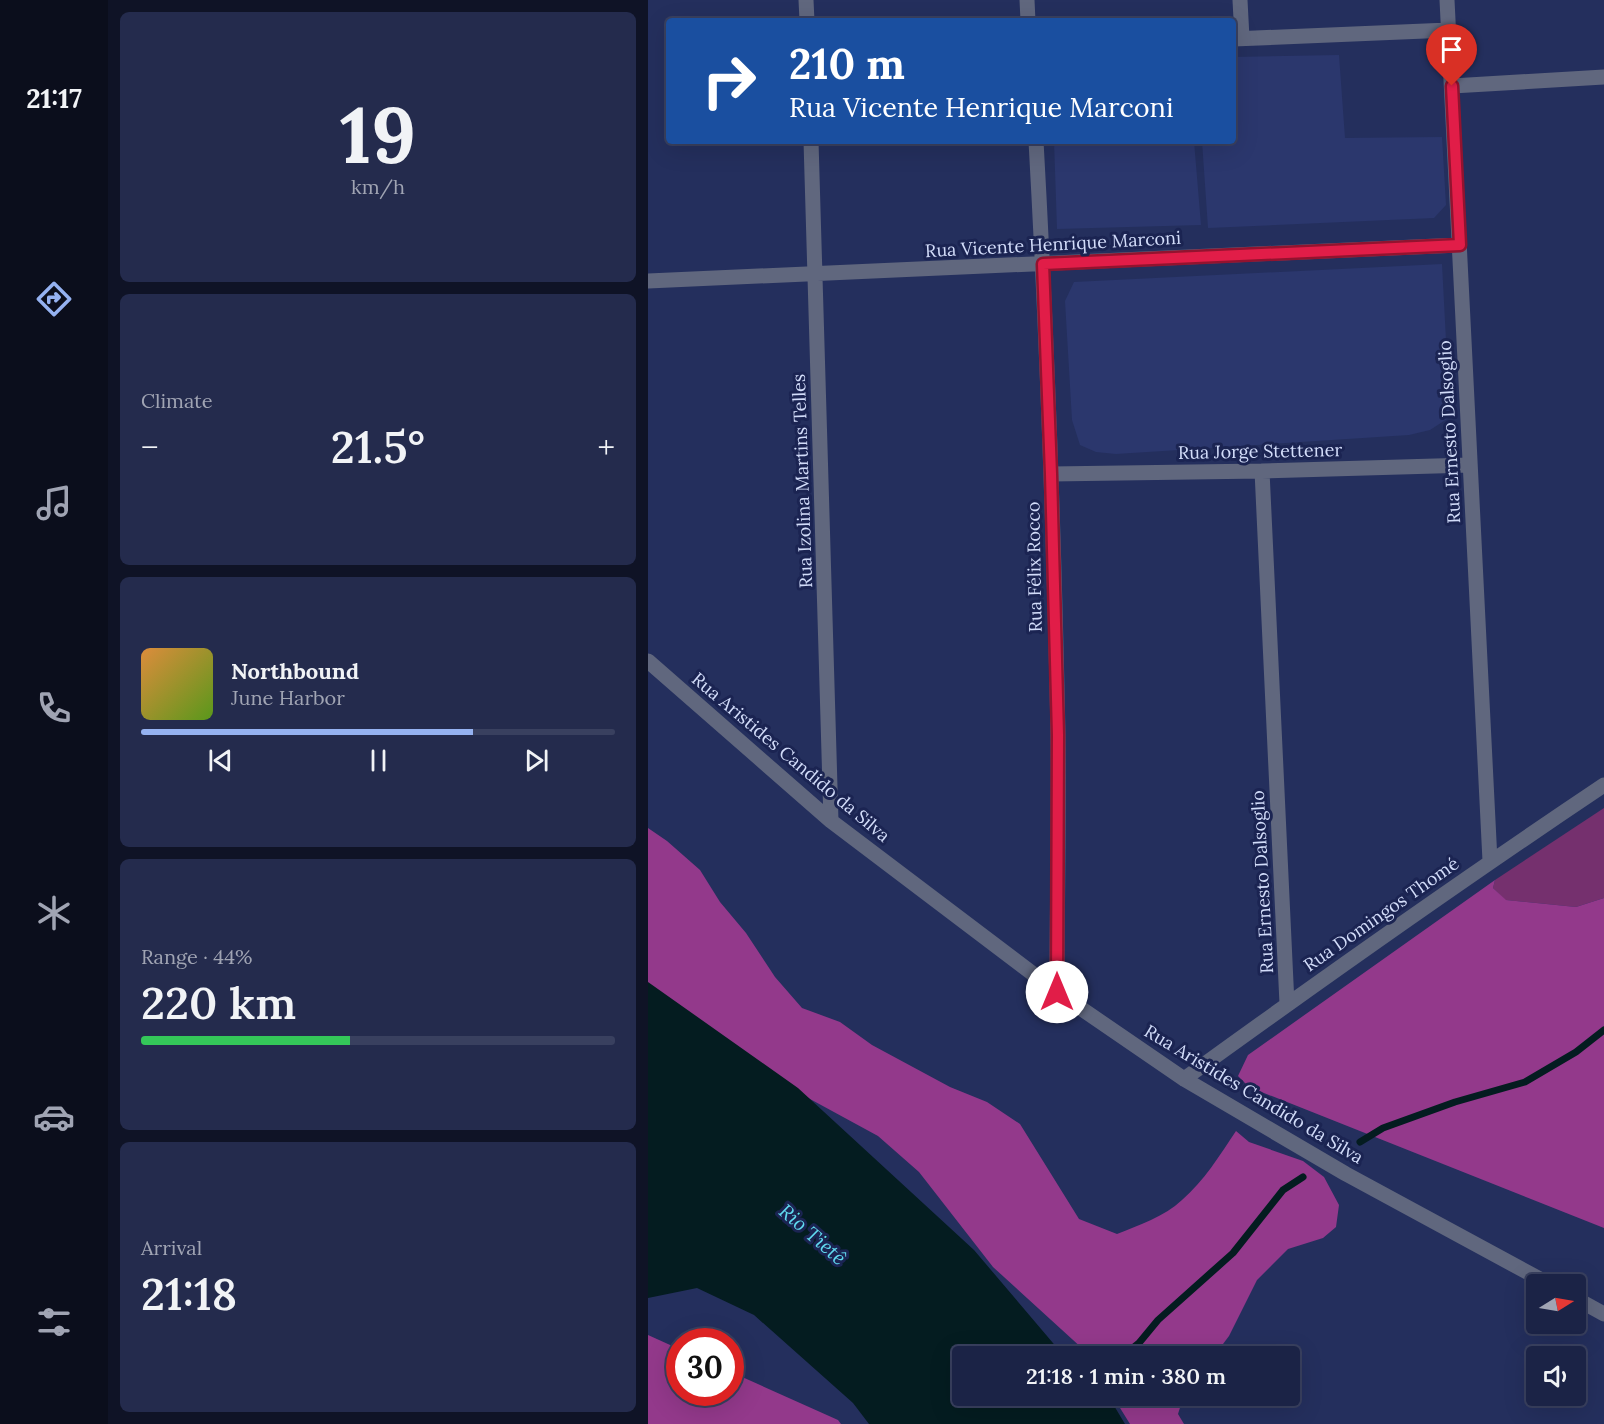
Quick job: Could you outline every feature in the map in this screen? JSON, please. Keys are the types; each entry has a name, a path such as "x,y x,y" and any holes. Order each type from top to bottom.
{"street":[{"path":"806,0 807,18"},
{"path":"1027,0 1028,18"},
{"path":"1240,0 1237,38 1449,30"},
{"name":"Rua Ernesto Dalsoglio","path":"1447,0 1490,861"},
{"path":"1452,86 1604,77"},
{"name":"Rua Izolina Martins Telles","path":"811,144 831,821"},
{"name":"Rua Félix Rocco","path":"1035,144 1043,264 1058,735 1057,992"},
{"name":"Rua Vicente Henrique Marconi","path":"648,281 1460,245"},
{"name":"Rua Jorge Stettener","path":"1051,474 1470,465"},
{"name":"Rua Ernesto Dalsoglio","path":"1262,471 1287,1004"},
{"name":"Rua Aristides Candido da Silva","path":"648,661 831,821 1057,992 1184,1079 1346,1174 1531,1274"},
{"name":"Rua Domingos Thomé","path":"1184,1079 1490,861 1604,785"},
{"path":"1586,1304 1604,1314"}],"shaded area":[{"path":"1339,55 1345,138 1442,137 1446,205 1434,218 1208,228 1202,144 1236,144 1236,57"},
{"path":"1054,144 1194,144 1201,225 1057,229"},
{"path":"1442,264 1450,417 1430,430 1409,435 1116,454 1096,452 1080,445 1072,420 1065,301 1074,282"},
{"path":"1604,808 1604,898 1576,907 1505,900 1493,888 1495,880"},
{"path":"648,828 667,841 700,870 720,902 746,933 775,977 802,1008 840,1022 872,1045 950,1087 987,1102 1020,1124 1079,1219 1117,1234 1159,1216 1190,1193 1236,1131 1249,1142 1303,1161 1324,1177 1339,1205 1336,1227 1323,1238 1288,1249 1257,1280 1229,1336 1222,1346 1080,1346 993,1267 919,1172 878,1136 810,1099 703,1025 648,1010"},
{"path":"1495,880 1493,888 1506,900 1576,907 1604,898 1604,1228 1249,1087 1238,1076 1248,1055"},
{"path":"648,1335 666,1343 666,1406 744,1406 744,1378 838,1420 841,1424 648,1424"},
{"path":"1119,1406 1181,1406 1178,1414 1184,1424 1130,1424"}],"water":[{"name":"Rio Tietê","path":"648,982 798,1088 974,1250 1056,1346 952,1346 952,1406 1114,1406 1125,1424 869,1424 853,1403 754,1315 697,1288 648,1298"}],"waterway":[{"path":"1360,1142 1383,1128 1455,1102 1525,1082 1576,1052 1604,1030"},
{"path":"1135,1346 1158,1320 1233,1253 1283,1190 1303,1177"}],"route":[{"path":"1057,992 1058,735 1043,264 1460,245 1452,86"}]}
